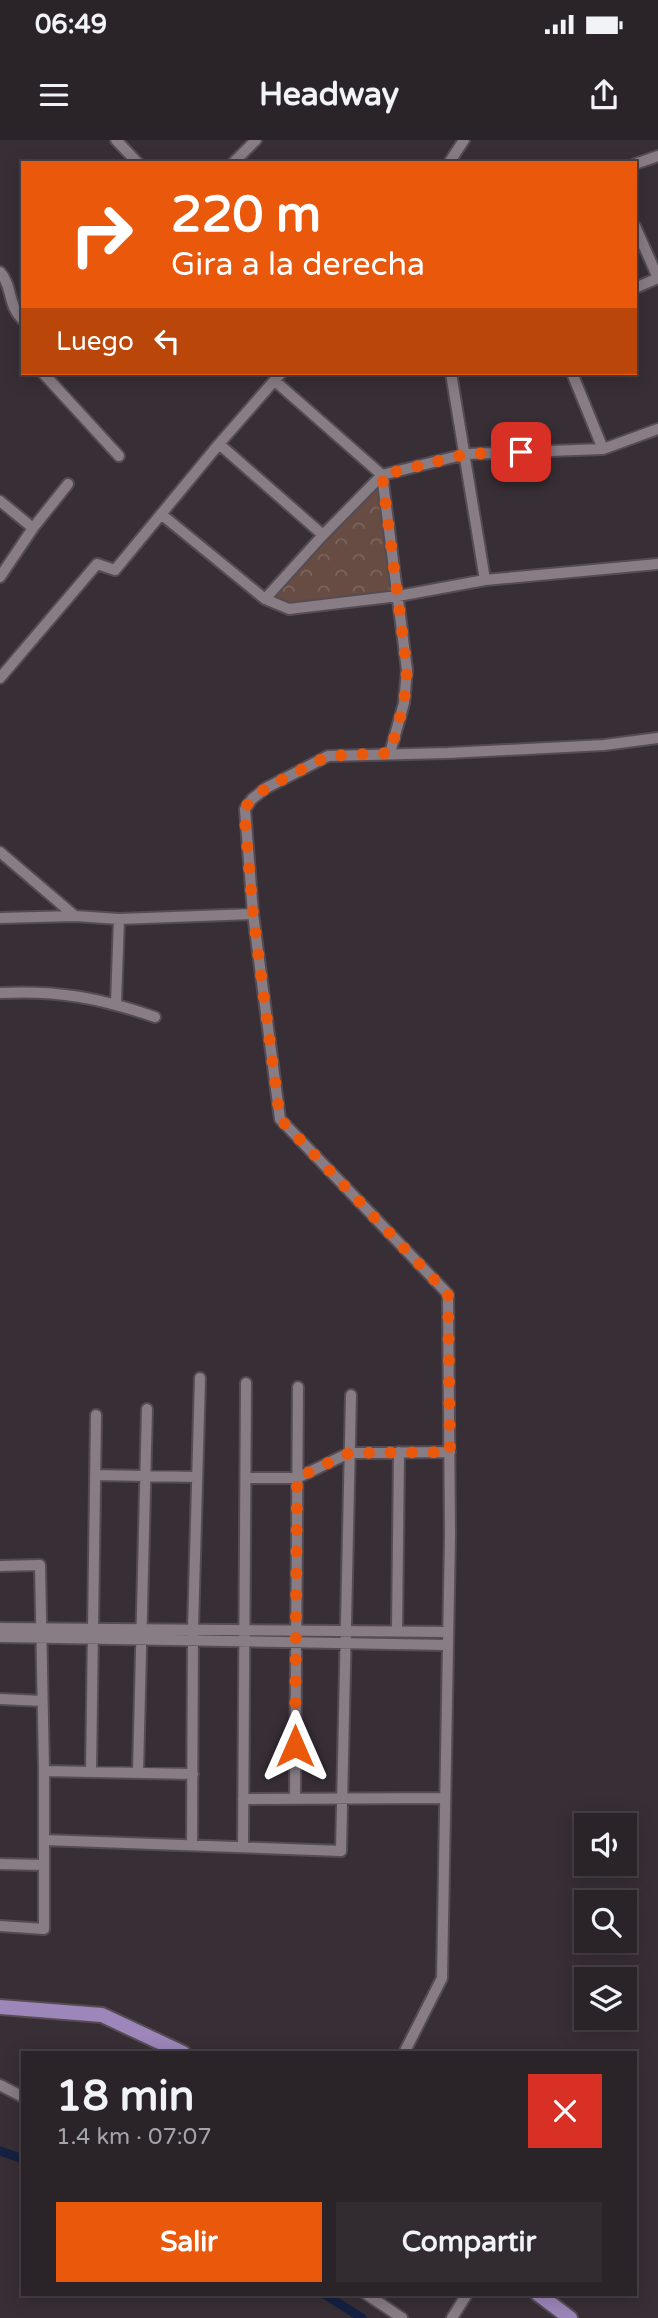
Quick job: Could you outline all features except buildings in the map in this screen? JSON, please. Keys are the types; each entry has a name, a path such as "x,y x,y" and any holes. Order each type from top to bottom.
{"main road":[{"path":"0,2007 102,2015 179,2051"},
{"path":"541,2296 569,2318"}],"street":[{"path":"116,140 136,161"},
{"path":"235,161 256,140"},
{"path":"450,161 464,140"},
{"path":"637,163 658,156"},
{"path":"637,231 658,278 637,287"},
{"path":"0,272 5,277 14,312 21,318"},
{"path":"45,375 119,456"},
{"path":"452,375 485,580"},
{"path":"573,375 603,449"},
{"path":"0,678 97,564 115,570 278,377 382,475 407,670 404,703 390,753"},
{"path":"265,599 382,475 466,454 603,449 658,429"},
{"path":"219,444 323,535"},
{"path":"1,573 68,484"},
{"path":"0,502 33,528"},
{"path":"161,514 265,599 289,609 398,596 485,580 658,564"},
{"path":"405,2051 442,1978 449,1632 448,1294 280,1119 253,914 244,809 266,788 328,756 604,745 658,738"},
{"path":"0,852 75,916"},
{"path":"0,918 75,916 119,919 253,914"},
{"path":"116,1003 119,919"},
{"path":"0,993 57,992 116,1003 155,1017"},
{"path":"192,1844 200,1378"},
{"path":"243,1846 247,1383"},
{"path":"295,1798 298,1387"},
{"path":"44,1840 341,1850 351,1395"},
{"path":"138,1772 147,1409"},
{"path":"91,1771 96,1415"},
{"path":"397,1631 399,1452"},
{"path":"246,1478 297,1478 349,1453 450,1452"},
{"path":"95,1475 197,1477"},
{"path":"0,1566 40,1565 44,1929 0,1926"},
{"path":"0,1637 92,1627 449,1632"},
{"path":"0,1628 92,1639 448,1645"},
{"path":"0,1699 42,1701"},
{"path":"44,1771 193,1774"},
{"path":"243,1799 445,1798"},
{"path":"0,1864 43,1865"},
{"path":"0,2085 21,2095"},
{"path":"369,2296 402,2318"},
{"path":"452,2318 466,2296"}],"green space":[{"path":"382,475 398,596 289,609 265,599"}],"waterway":[{"path":"0,2151 21,2158"},
{"path":"327,2296 362,2318"}],"route":[{"path":"295,1746 297,1478 349,1453 450,1452 448,1294 280,1119 253,914 244,809 266,788 328,756 390,753 404,703 407,670 382,475 466,454 521,452"}]}
